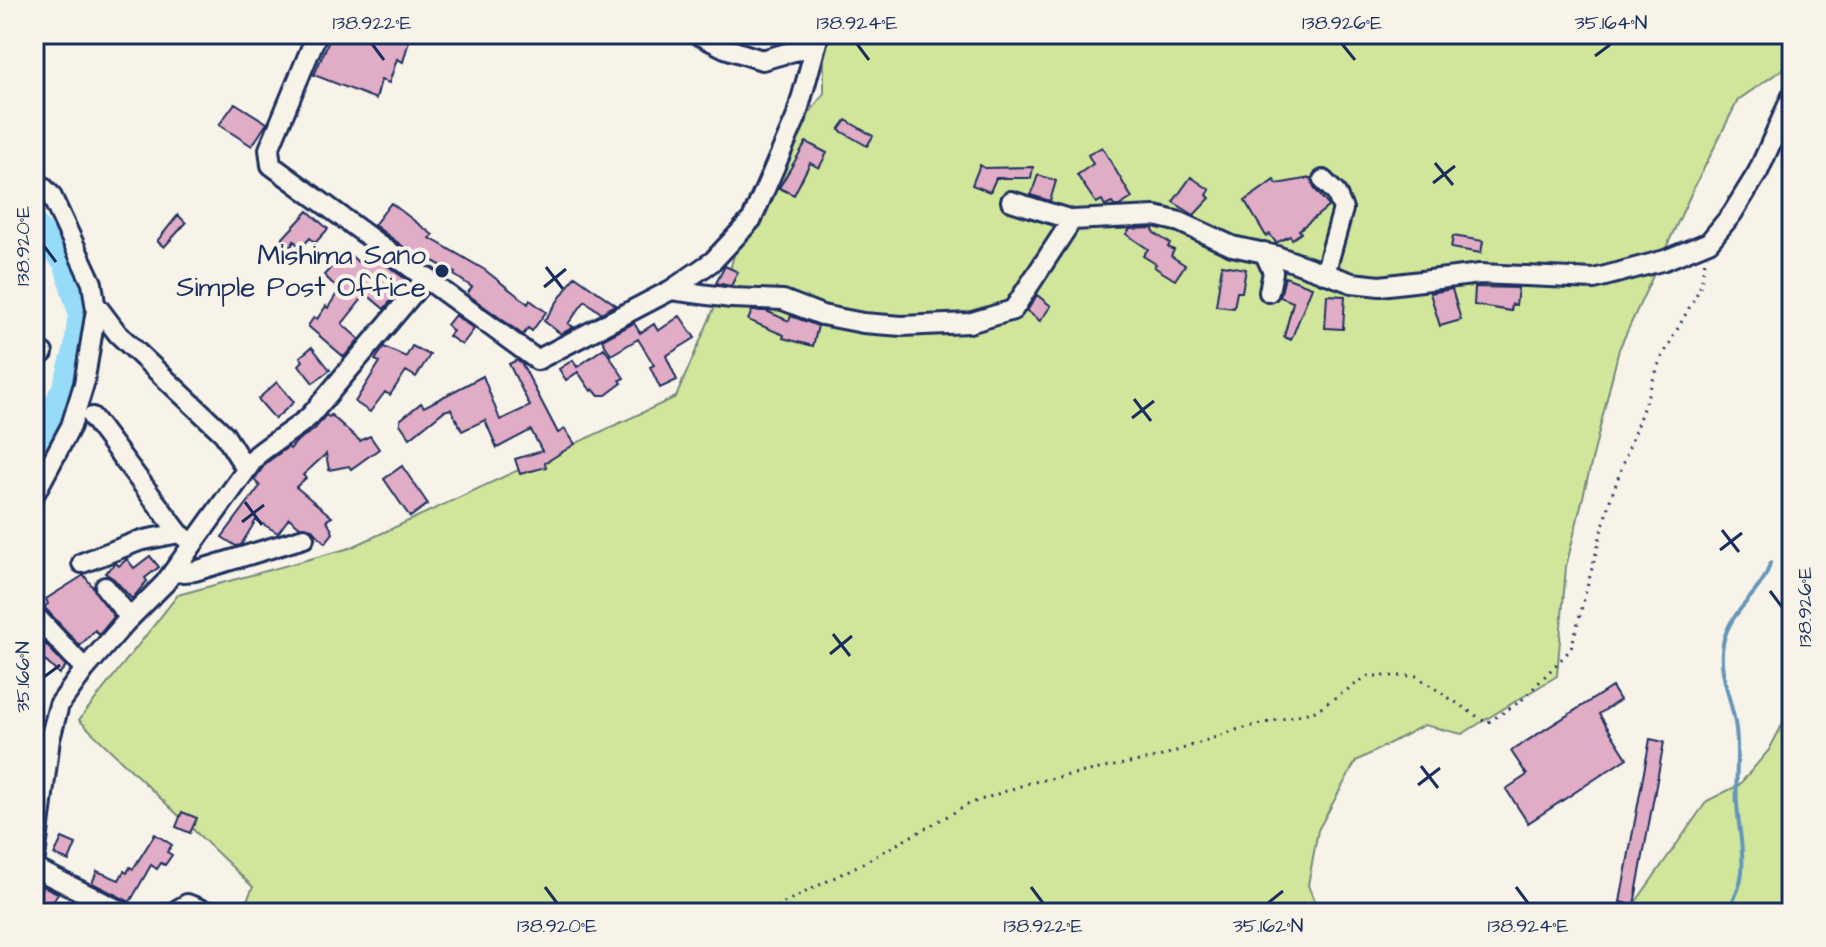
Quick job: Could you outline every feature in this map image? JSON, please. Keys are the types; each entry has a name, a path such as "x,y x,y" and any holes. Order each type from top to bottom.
{"street":[{"path":"317,34 269,149 271,165 537,360 671,290 713,261 752,219 796,118 819,36"},
{"path":"697,34 725,48 762,60 801,49 819,36"},
{"path":"1011,201 1072,220 1155,216 1180,222 1232,246 1264,252 1352,283 1380,286 1410,284 1457,275 1594,279 1665,260 1709,242 1732,214 1758,172 1792,96"},
{"path":"34,178 51,195 92,283 96,305 94,339 71,426 34,495"},
{"path":"1323,180 1336,193 1343,209 1325,274"},
{"path":"671,290 731,298 783,300 822,315 863,323 902,326 969,323 1013,310 1072,220"},
{"path":"1264,252 1273,272 1269,292"},
{"path":"125,913 34,867 50,739 59,705 85,669 172,573 186,538 257,455 310,416 427,277"},
{"path":"96,305 118,334 224,434 246,469"},
{"path":"92,417 186,538"},
{"path":"82,563 139,541 186,538"},
{"path":"172,573 195,571 304,538"},
{"path":"105,587 130,618"},
{"path":"34,614 85,669"},
{"path":"172,913 187,904 210,913"}],"path":[{"path":"772,913 774,908 969,804 1029,783 1159,757 1236,730 1315,711 1368,676 1416,676 1487,723 1521,701 1571,649 1609,503 1660,361 1700,288 1707,252"},
{"path":"34,261 43,294 46,322 39,356"}],"green space":[{"path":"824,34 1792,34 1792,63 1738,100 1619,349 1566,567 1557,676 1462,734 1424,725 1356,761 1318,830 1308,885 1319,913 241,913 253,887 79,720 178,595 350,548 676,397 729,274 749,197 824,93"},
{"path":"1792,706 1792,913 1628,913 1707,801 1739,785 1769,750"}],"building":[{"path":"332,34 403,34 410,37 403,62 397,59 389,83 381,80 376,99 314,75"},
{"path":"235,103 267,123 252,146 219,125"},
{"path":"846,120 873,136 867,146 839,130"},
{"path":"806,142 827,153 819,168 810,163 794,195 779,188"},
{"path":"1102,147 1132,198 1119,206 1112,203 1105,206 1102,200 1096,203 1077,175 1093,164 1088,155"},
{"path":"980,165 985,168 1033,167 1031,178 996,178 990,192 972,185"},
{"path":"1038,175 1056,181 1050,201 1031,195"},
{"path":"1191,177 1210,190 1207,195 1210,198 1194,215 1173,202"},
{"path":"1311,178 1314,188 1329,206 1299,230 1301,233 1276,243 1270,234 1266,236 1245,201 1274,180 1277,184"},
{"path":"391,203 433,235 430,238 485,270 528,304 530,300 546,312 532,331 528,328 523,335 467,294 472,287 455,273 418,253 416,256 374,225"},
{"path":"308,211 328,229 315,243 310,238 301,248 294,241 291,247 282,239"},
{"path":"178,215 186,223 164,247 157,241"},
{"path":"1153,228 1154,233 1170,243 1168,247 1174,250 1171,256 1185,265 1175,280 1154,267 1156,264 1143,256 1148,249 1126,234 1130,229"},
{"path":"1453,236 1483,241 1481,253 1451,248"},
{"path":"346,251 359,263 368,251 408,281 384,309 366,294 342,324 359,339 344,357 308,326 326,306 328,308 339,290 324,275"},
{"path":"1222,265 1246,269 1242,292 1237,292 1234,308 1216,306"},
{"path":"725,266 738,272 731,286 716,283"},
{"path":"575,276 616,305 601,313 585,301 568,324 574,327 561,334 544,321"},
{"path":"1285,277 1312,287 1291,340 1284,337 1293,302 1280,297"},
{"path":"1475,287 1518,288 1516,305 1512,304 1511,311 1474,305"},
{"path":"1452,289 1461,320 1440,326 1430,293"},
{"path":"1037,295 1051,306 1040,321 1027,311"},
{"path":"1327,295 1345,296 1343,329 1325,328"},
{"path":"752,311 766,311 789,321 791,316 818,326 813,346 783,338 784,335 748,320"},
{"path":"455,315 474,329 462,345 449,336 453,331 447,325"},
{"path":"680,316 695,338 666,356 677,380 660,388 650,367 654,365 638,339 611,355 602,340 634,323 640,333 654,324 658,331"},
{"path":"412,346 430,355 416,377 406,371 390,395 385,392 370,412 355,402 380,362 375,360 384,347 406,357"},
{"path":"312,347 330,370 313,383 299,365 303,361 300,357"},
{"path":"604,348 624,378 620,380 622,383 606,395 598,395 593,389 591,391 578,372 566,380 559,369 573,360 577,367"},
{"path":"517,360 522,364 558,433 565,429 575,444 545,463 546,467 520,474 515,459 542,451 531,430 497,448 485,420 462,431 451,409 444,411 410,438 400,424 400,420 421,403 424,407 483,376 500,420 530,406 509,364"},
{"path":"277,382 294,402 275,419 258,399"},
{"path":"326,415 331,415 360,441 370,436 379,449 351,469 349,466 329,470 326,454 303,475 306,478 296,487 332,517 327,520 333,533 325,543 312,529 300,527 289,518 278,533 256,520 241,545 236,546 222,537 260,486 254,480 266,463 314,430"},
{"path":"402,466 428,504 410,517 384,479"},
{"path":"150,556 159,567 145,578 147,581 132,599 105,573 116,563 119,566 127,559 134,568"},
{"path":"84,575 114,617 99,635 95,630 80,646 44,607 48,604 46,599"},
{"path":"34,632 66,666 59,674 40,656 34,664"},
{"path":"1612,687 1620,700 1599,714 1627,758 1528,823 1506,789 1527,775 1511,751"},
{"path":"1650,739 1664,742 1634,905 1620,902"},
{"path":"182,812 197,818 190,833 176,827"},
{"path":"155,834 172,845 167,852 172,855 165,865 161,863 157,869 151,865 130,902 92,883 97,871 119,880 124,871 127,873 130,867 133,869"},
{"path":"62,838 76,844 69,861 54,855"},
{"path":"43,886 58,893 47,913 36,913 40,902 36,899"}],"waterway":[{"path":"34,225 66,262 81,313 77,348 66,386 34,450"},
{"path":"1724,913 1739,887 1742,860 1736,729 1723,671 1722,652 1729,626 1766,575 1770,563"}],"place":[{"name":"Mishima Sano Simple Post Office","path":"442,271"}]}
